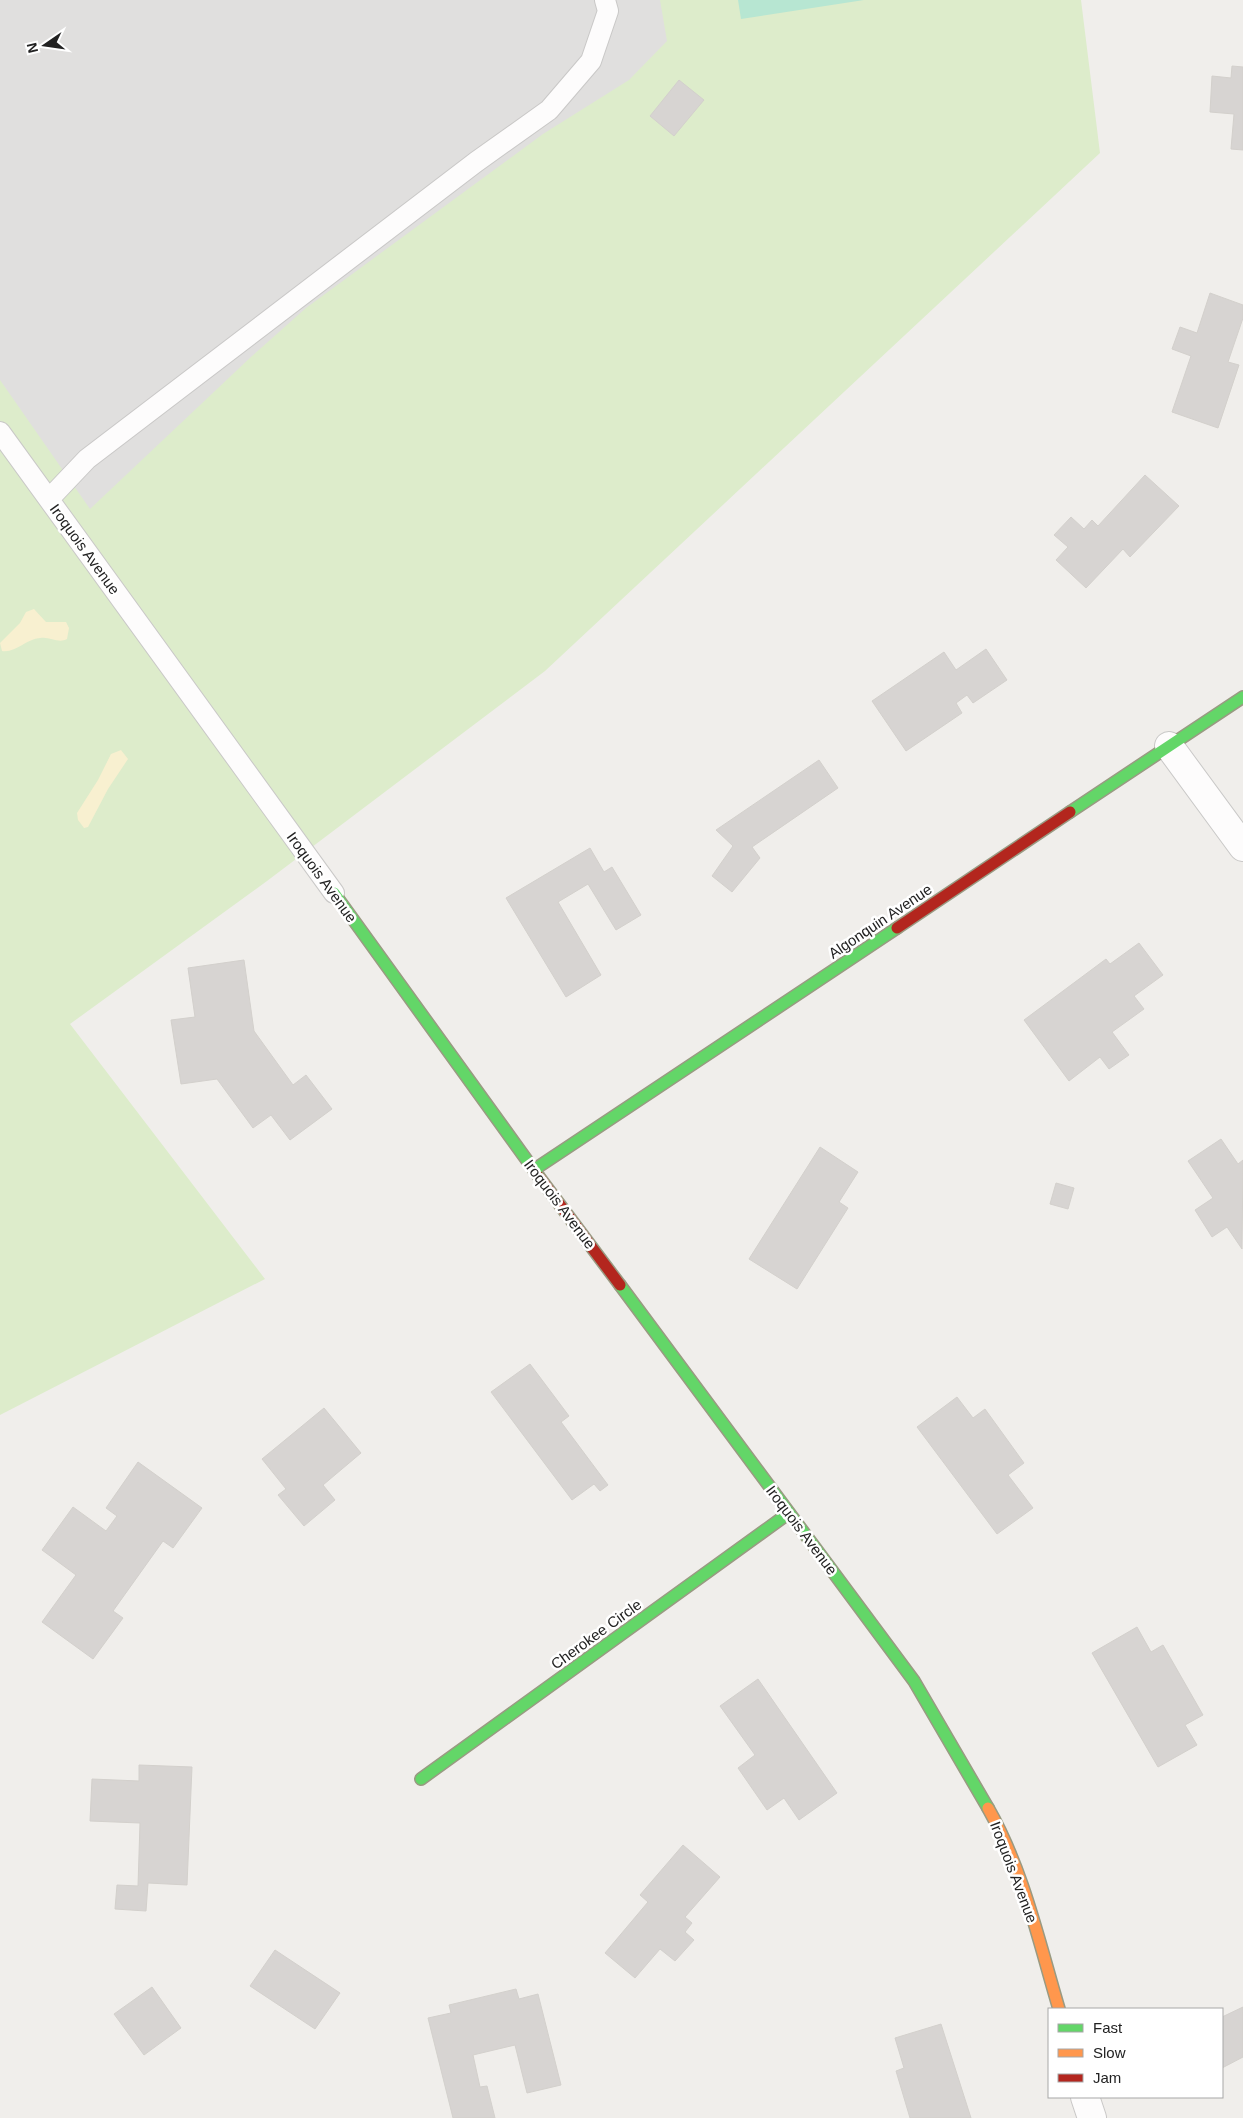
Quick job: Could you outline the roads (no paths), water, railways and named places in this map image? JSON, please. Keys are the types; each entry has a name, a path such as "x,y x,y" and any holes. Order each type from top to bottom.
{"street":[{"name":"Algonquin Avenue","path":"534,1169 1243,697"},
{"path":"1169,746 1243,847"},
{"name":"Iroquois Avenue","path":"334,893 534,1169 914,1681 996,1822 1023,1890 1059,2008"},
{"name":"Cherokee Circle","path":"421,1779 789,1513"},
{"path":"1086,2098 1092,2118"}],"lane":[{"path":"49,499 88,459 476,162 549,110 591,61 608,11 605,0"},
{"name":"Iroquois Avenue","path":"0,432 334,893"}]}
